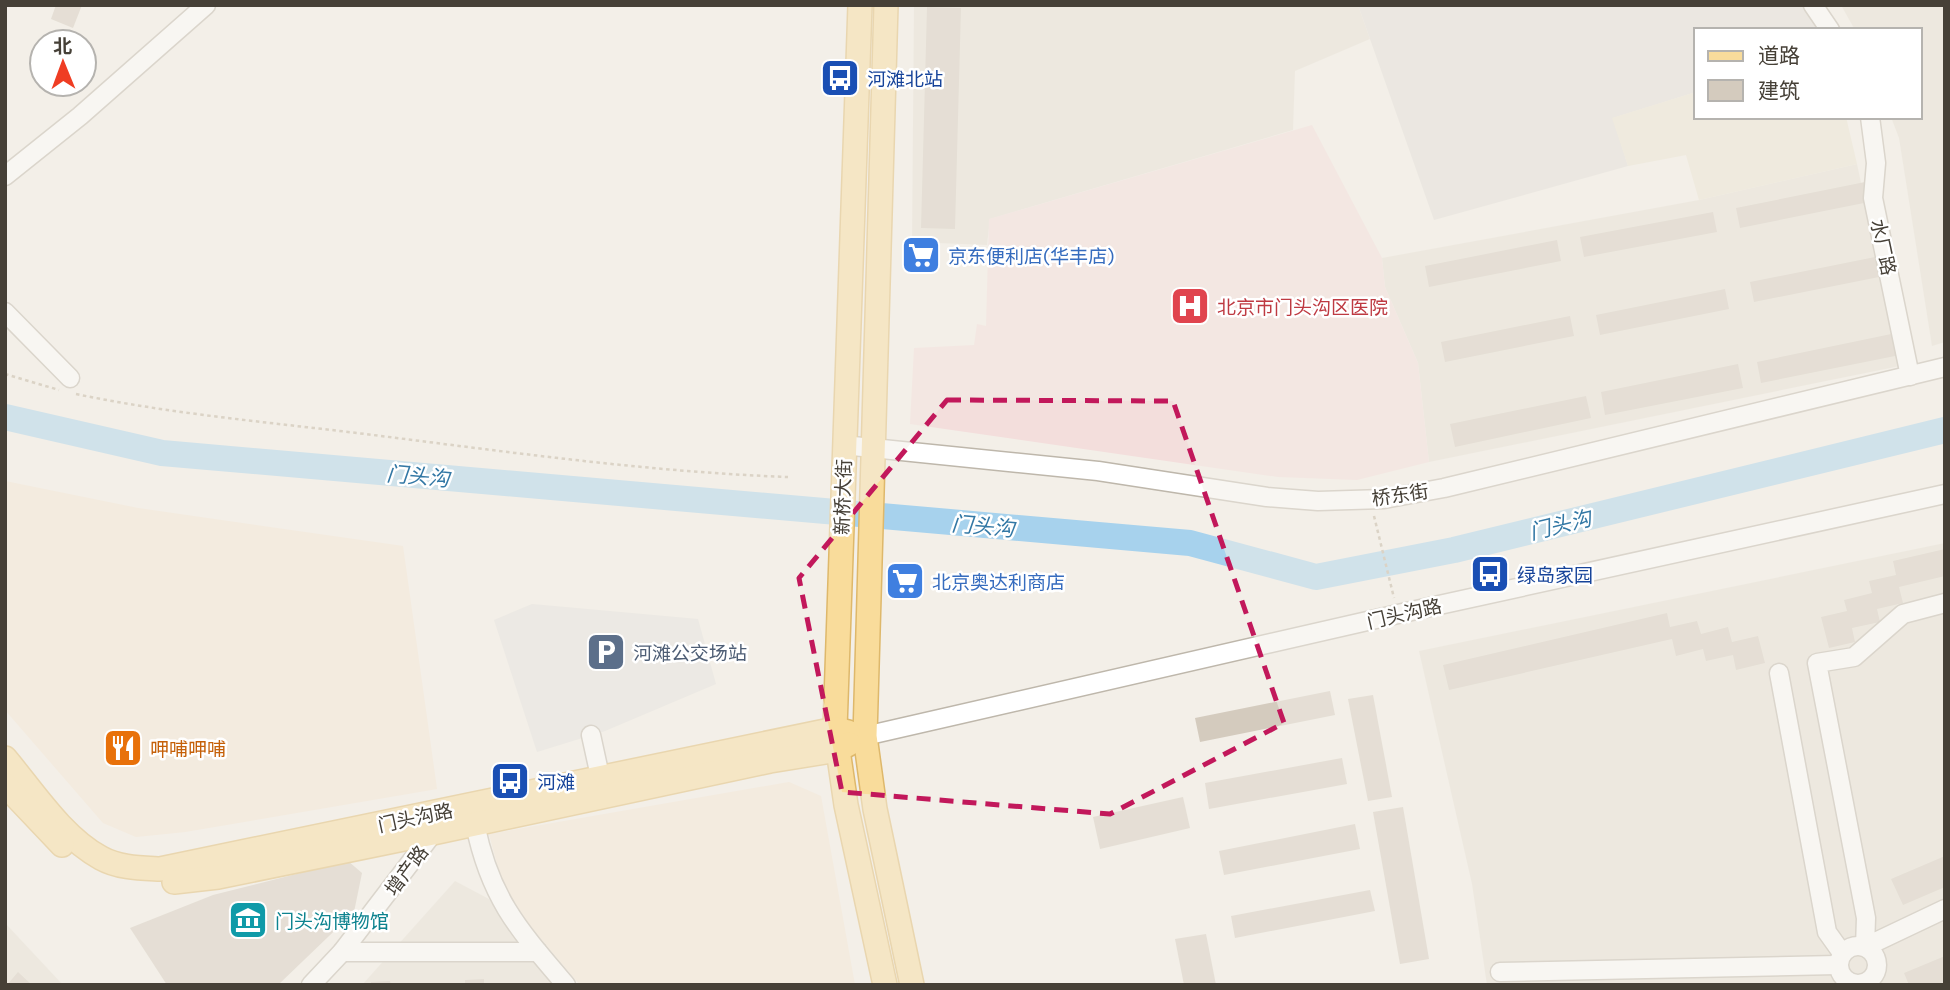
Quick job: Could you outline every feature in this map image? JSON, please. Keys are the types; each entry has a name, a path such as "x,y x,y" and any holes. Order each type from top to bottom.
{"main road":[{"name":"新桥大街","path":"860,5 839,574 836,740 885,985"},
{"name":"新桥大街","path":"886,5 865,736 875,809 912,985"},
{"name":"门头沟路","path":"5,758 67,831 100,858 131,868 160,869 430,824 865,736"},
{"name":"门头沟路","path":"5,785 72,855 107,875 148,884 218,877 430,824 475,824 602,788"}],"street":[{"path":"5,176 80,116 206,5"},
{"path":"1813,5 1829,28"},
{"name":"水厂路","path":"1870,119 1876,163 1873,198 1910,376"},
{"path":"5,312 70,378"},
{"name":"桥东街","path":"844,445 1098,471 1268,497 1318,501 1370,499 1444,488 1945,366"},
{"name":"门头沟路","path":"865,736 1398,614 1945,494"},
{"path":"1865,947 1866,918 1817,663 1854,657 1903,614 1945,603"},
{"path":"1779,673 1827,932 1840,959 1846,982 1866,985 1877,973 1877,957 1865,947"},
{"path":"591,735 602,788"},
{"name":"增产路","path":"311,985 342,952 430,824"},
{"path":"475,824 482,863 499,901 566,985"},
{"path":"1500,972 1840,959 1852,946 1865,947 1945,909"},
{"path":"342,952 538,952"}],"path":[{"path":"5,374 52,388 151,409 707,474 788,477"},
{"path":"1370,499 1398,614"}],"highlighted area":[{"path":"947,400 1173,401 1284,723 1110,814 842,792 799,578"}],"shaded area":[{"path":"914,5 1358,5 1370,39 1295,71 1293,130 990,219 987,245 912,242"},
{"path":"1358,5 1803,5 1816,28 1694,28 1694,93 1613,118 1628,166 1434,220"},
{"path":"1841,5 1945,5 1945,342 1932,346 1899,138 1892,119 1922,119 1922,28 1854,28"},
{"path":"1694,93 1694,119 1846,119 1857,164 1699,200 1686,155 1628,166 1612,118"},
{"name":"北京市门头沟区医院","path":"1312,125 1382,258 1385,287 1418,363 1429,462 1357,480 1278,477 910,424 914,348 974,345 977,324 986,326 989,219"},
{"path":"1857,164 1900,366 1429,462 1418,363 1385,287 1382,258 1699,200"},
{"path":"5,481 138,508 403,546 437,789 185,832 136,837 103,823 5,710"},
{"name":"绿岛家园","path":"1945,543 1945,985 1487,985 1472,884 1419,651"},
{"name":"河滩公交场站","path":"532,604 698,619 716,684 605,731 537,752 494,620"},
{"path":"789,782 821,796 855,985 580,985 529,925 502,883 489,834"},
{"path":"455,881 489,899 553,985 362,985"},
{"path":"5,923 63,985 5,985"}],"building":[{"path":"56,5 82,5 73,28 51,19"},
{"path":"927,7 961,8 955,229 921,228"},
{"path":"1865,182 1869,202 1740,228 1736,208"},
{"path":"1713,212 1717,232 1584,257 1580,237"},
{"path":"1557,240 1561,261 1429,287 1425,266"},
{"path":"1880,256 1884,276 1754,302 1750,282"},
{"path":"1725,289 1729,309 1600,335 1596,315"},
{"path":"1570,316 1574,336 1445,362 1441,342"},
{"path":"1896,333 1900,355 1761,383 1757,362"},
{"path":"1738,364 1743,388 1605,415 1601,392"},
{"path":"1586,396 1591,418 1455,447 1450,424"},
{"path":"1945,549 1945,576 1899,587 1903,603 1877,609 1880,622 1852,628 1855,642 1829,648 1821,617 1847,611 1844,600 1872,593 1869,581 1896,575 1893,561"},
{"path":"1667,613 1670,627 1697,621 1701,634 1728,627 1732,642 1758,636 1765,663 1736,670 1733,655 1706,661 1703,649 1676,656 1672,639 1449,690 1443,665"},
{"path":"1330,691 1335,715 1200,742 1195,718"},
{"path":"1373,695 1392,797 1368,801 1348,699"},
{"path":"1342,758 1347,784 1209,809 1205,783"},
{"path":"1183,797 1190,828 1100,849 1093,817"},
{"path":"1403,807 1429,959 1400,964 1373,812"},
{"path":"1355,824 1360,849 1224,875 1219,851"},
{"path":"1945,856 1945,887 1903,905 1891,879"},
{"name":"门头沟博物馆","path":"348,861 362,873 354,912 278,985 167,985 130,928 213,895"},
{"path":"1370,890 1375,911 1235,938 1231,916"},
{"path":"1206,934 1216,985 1184,985 1175,939"},
{"path":"1945,956 1945,985 1909,985 1904,973"},
{"path":"18,972 32,985 7,985"},
{"path":"484,979 484,985 465,985 465,980"},
{"path":"390,981 391,985 371,985 371,982"}],"waterway":[{"name":"门头沟","path":"5,417 162,453 1190,543 1316,577 1454,550 1945,430"}],"place":[{"name":"河滩北站","path":"840,78"},
{"name":"京东便利店(华丰店)","path":"921,255"},
{"name":"北京市门头沟区医院","path":"1190,306"},
{"name":"绿岛家园","path":"1490,574"},
{"name":"北京奥达利商店","path":"905,581"},
{"name":"河滩公交场站","path":"606,652"},
{"name":"呷哺呷哺","path":"123,748"},
{"name":"河滩","path":"510,781"},
{"name":"门头沟博物馆","path":"248,920"}]}
